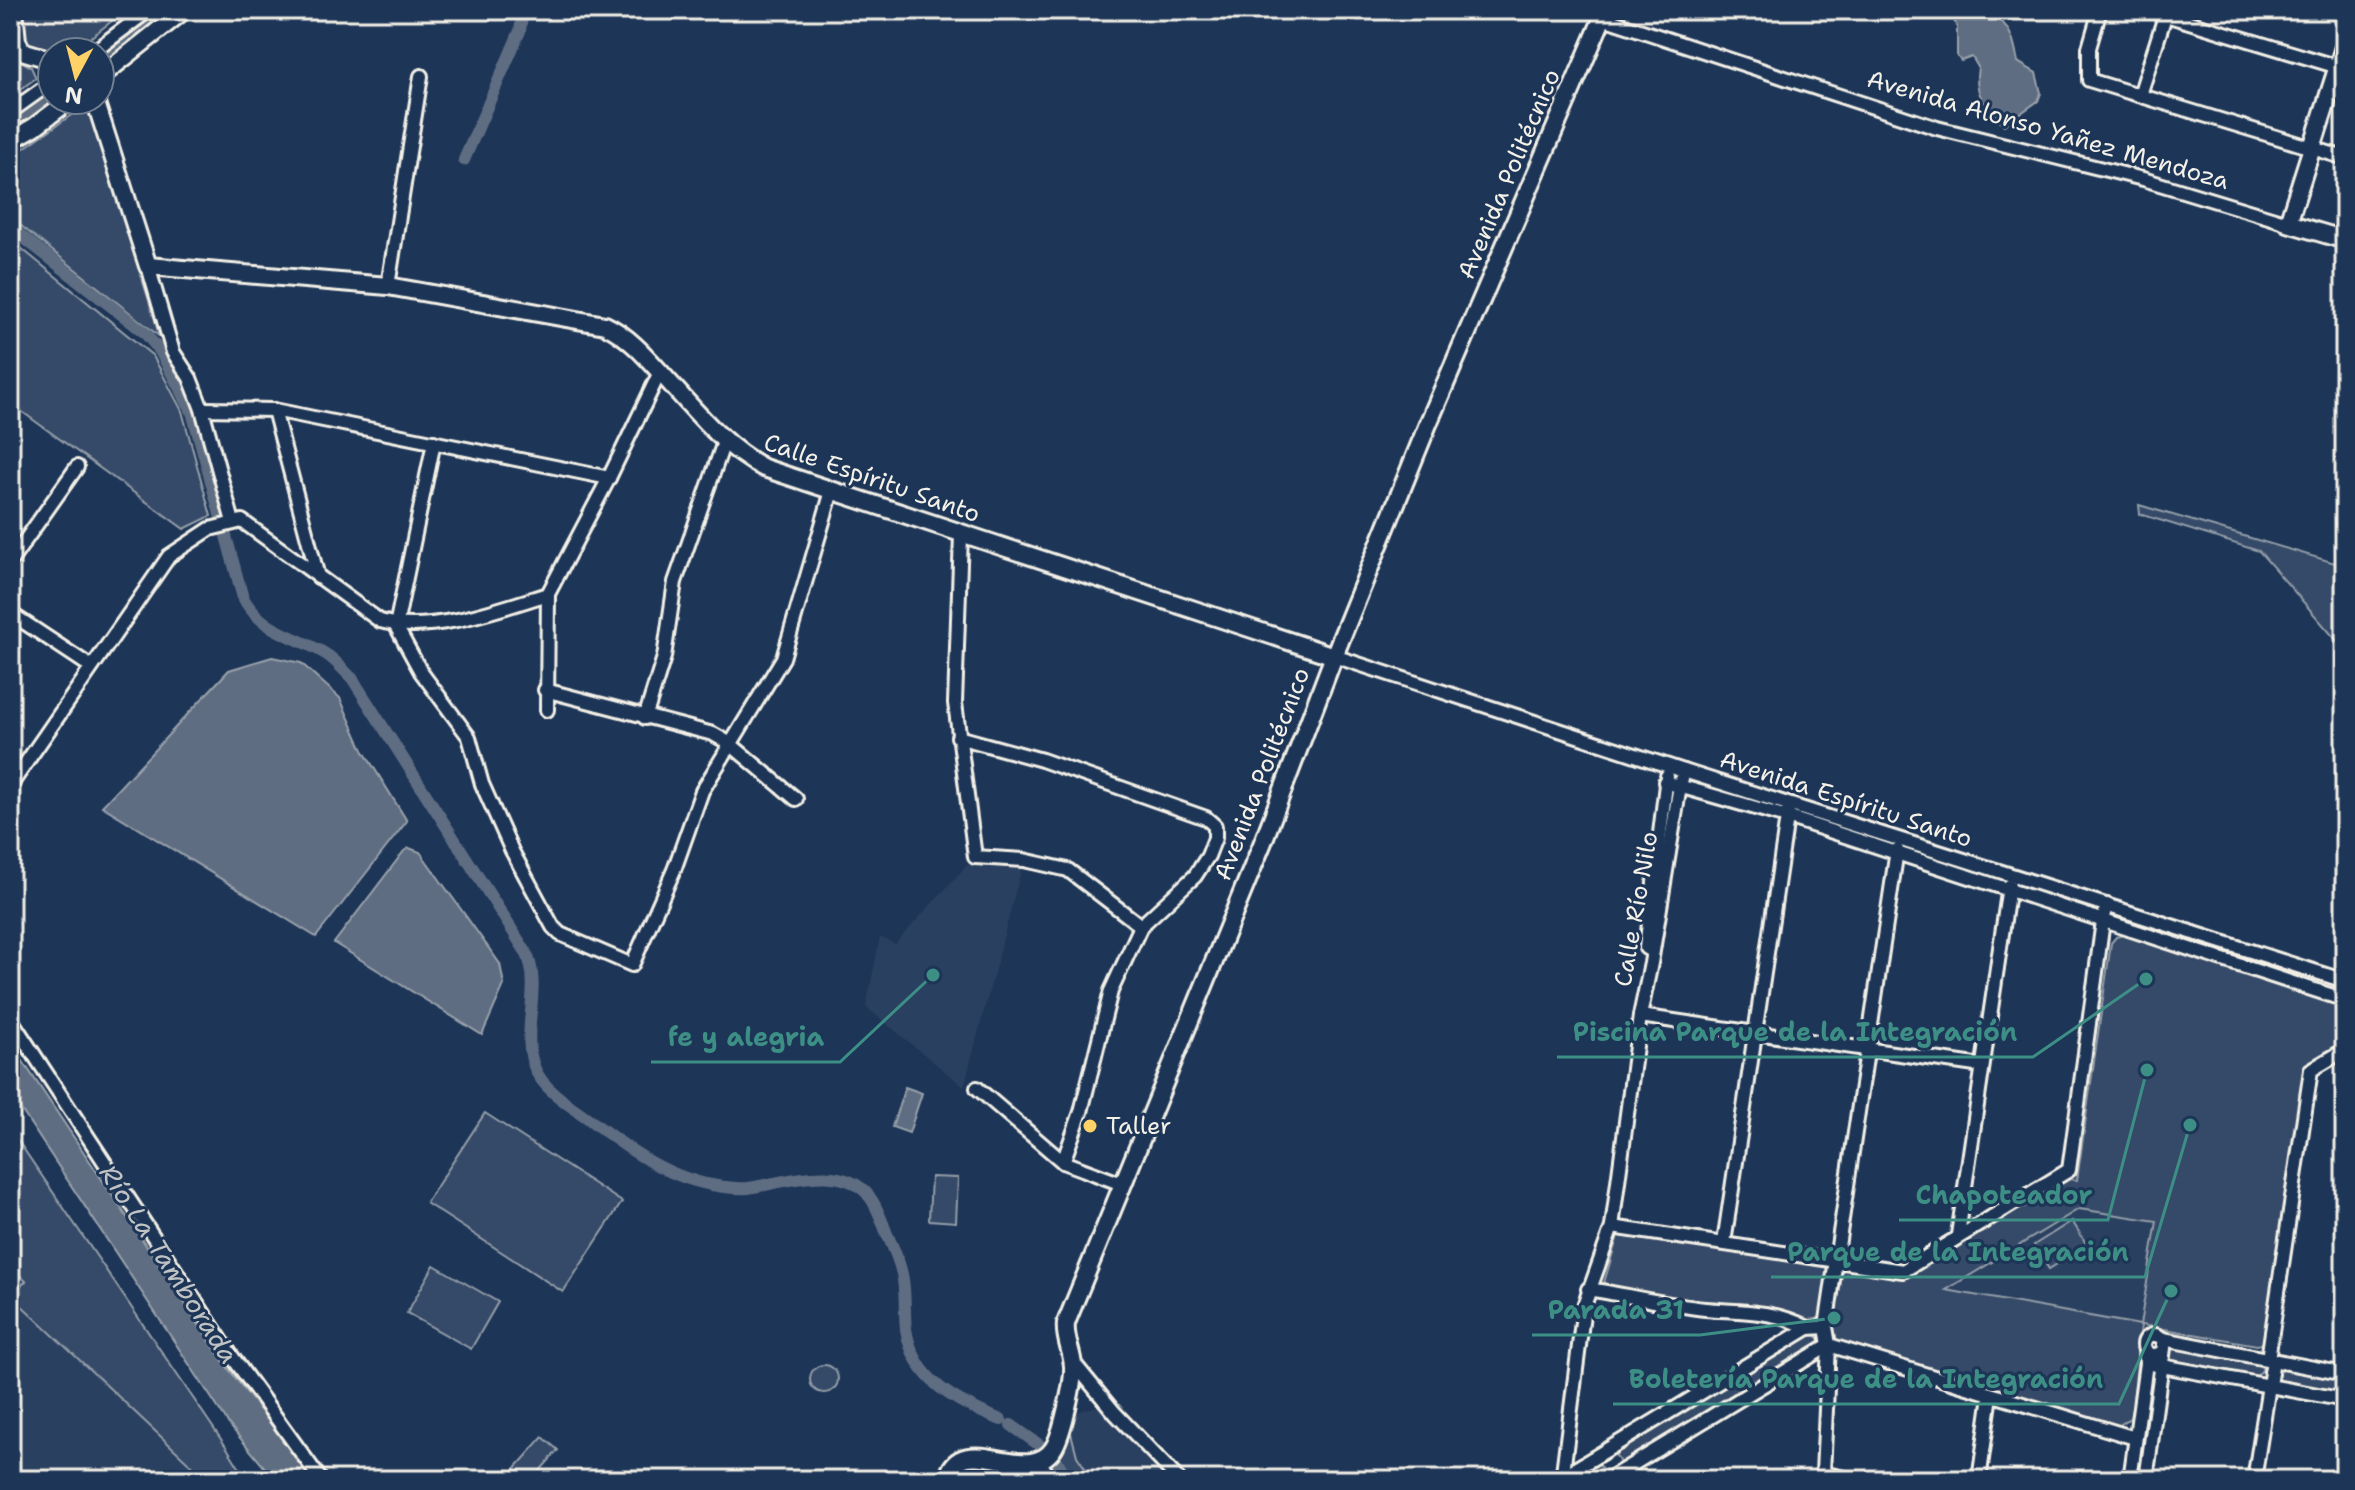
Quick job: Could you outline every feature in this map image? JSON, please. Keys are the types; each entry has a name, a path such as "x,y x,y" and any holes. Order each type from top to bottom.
{"main road":[{"path":"14,10 17,41 22,51 36,55"},
{"path":"116,64 184,10"},
{"name":"Avenida Politécnico","path":"1046,1455 1070,1389 1073,1362 1065,1332 1066,1323 1263,842 1334,656 1510,230 1605,14"},
{"path":"2288,223 2342,68 2345,44"},
{"path":"10,141 49,116"},
{"path":"100,116 148,266"},
{"name":"Avenida Alonso Yañez Mendoza","path":"2288,223 2345,240"},
{"name":"Calle Espíritu Santo","path":"148,266 388,286 605,325 621,332 724,442 764,468 1334,656"},
{"path":"947,1480 954,1464 968,1456 1046,1455"}],"street":[{"path":"114,36 149,10"},
{"path":"2100,10 2089,48 2089,80 2345,158"},
{"path":"2149,10 2342,68"},
{"name":"Avenida Alonso Yañez Mendoza","path":"1605,14 1937,128 2143,179 2288,223"},
{"path":"2140,95 2165,16"},
{"path":"388,286 421,76"},
{"path":"10,112 36,93"},
{"path":"148,266 173,352 190,378 202,409 225,524"},
{"path":"547,710 548,594 660,372"},
{"path":"202,409 274,410 609,478"},
{"path":"274,410 318,577"},
{"path":"434,442 396,626 421,672 469,737 482,784 512,851 553,927 560,934 632,965 674,870 702,791 783,658 832,491"},
{"path":"645,718 664,657 675,582 724,442"},
{"path":"10,562 77,467"},
{"path":"10,786 90,666 169,556 225,524 242,521 380,621 396,626 444,622 548,594"},
{"path":"961,535 955,703 975,857 1035,862 1068,870 1141,926"},
{"path":"10,613 90,666"},
{"name":"Avenida Espíritu Santo","path":"1334,656 1669,765 1896,854 2345,1000"},
{"path":"545,690 713,734 729,743 796,799"},
{"path":"958,737 1042,760 1206,818 1215,826 1215,838 1208,856 1195,876 1141,926 1111,991 1081,1112 1063,1162"},
{"path":"1651,963 1646,948 1669,765"},
{"name":"Calle Río Nilo","path":"1562,1478 1584,1306 1612,1227 1640,1016 1684,771"},
{"name":"Avenida Espíritu Santo","path":"1665,782 1899,839 2345,981"},
{"path":"1724,1243 1788,811"},
{"path":"1823,1473 1829,1345 1826,1327 1899,839"},
{"path":"1958,1235 2007,891 2012,875"},
{"path":"1612,1227 1903,1271 2069,1170 2107,905"},
{"path":"1640,1016 1982,1066"},
{"path":"10,1018 231,1355 321,1480"},
{"path":"2254,1480 2311,1070 2345,1050"},
{"path":"977,1088 1063,1162 1122,1184"},
{"path":"1588,1289 1703,1308 1761,1312 1794,1320 1808,1328"},
{"path":"1562,1478 1808,1328 1826,1327"},
{"path":"2164,1344 2345,1374"},
{"path":"2130,1480 2146,1363 2145,1349 2153,1355 2160,1354 2164,1344"},
{"path":"2146,1480 2164,1344"},
{"path":"1597,1455 1612,1479 1829,1345 2135,1438"},
{"path":"1073,1362 1115,1413 1179,1480"},
{"path":"2146,1363 2345,1400"},
{"path":"1979,1480 1991,1395"},
{"path":"1046,1455 1051,1480"},
{"path":"1811,1480 1823,1473 1852,1480"}],"shaded area":[{"path":"21,10 126,10 93,36 36,36 36,48 23,39"},
{"path":"1948,10 1971,10 2001,21 2010,33 2018,62 2036,73 2041,93 2038,101 2004,125 1997,118 1979,92 1978,67 1972,57 1961,61 1957,56 1957,26"},
{"path":"10,39 17,59 31,67 36,78 10,97"},
{"path":"70,116 91,116 159,336 10,217 10,158"},
{"path":"10,239 153,356 182,411 211,516 184,529 10,403"},
{"path":"2139,505 2342,565 2345,570 2345,650 2259,551 2140,514"},
{"path":"272,657 301,663 340,698 363,750 407,821 316,937 102,806 229,670"},
{"path":"409,848 420,852 500,964 504,985 482,1035 334,943"},
{"path":"967,865 1022,867 964,1087 866,1007 880,937 895,944"},
{"path":"2019,883 2093,907 2091,913 2017,889"},
{"path":"2115,912 2345,985 2345,994 2114,920"},
{"path":"2123,935 2345,1007 2345,1040 2305,1064 2262,1344 2141,1325 2132,1411 2130,1418 2118,1426 1835,1341 1831,1329 1841,1268 1905,1278 2069,1179 2077,1180 2111,943","holes":["2079,1209 2157,1221 2140,1325 1946,1290"]},
{"name":"Río La Tamborada","path":"10,1042 228,1368 313,1480 275,1480 230,1426 10,1093"},
{"path":"905,1087 922,1093 909,1133 892,1127"},
{"path":"485,1113 622,1202 563,1292 426,1203"},
{"path":"10,1129 227,1448 247,1480 10,1480"},
{"path":"10,1129 247,1480 207,1480 20,1304 16,1291 26,1281 10,1267"},
{"path":"931,1177 958,1178 956,1222 929,1220"},
{"path":"2079,1209 2157,1220 2141,1325 1945,1291"},
{"path":"2072,1221 2087,1245 2049,1269 2034,1245"},
{"path":"1619,1232 1827,1267 1821,1316 1813,1322 1768,1308 1705,1304 1603,1286"},
{"path":"434,1265 498,1302 471,1349 407,1313"},
{"path":"1813,1333 1821,1340 1620,1463 1615,1454"},
{"path":"2172,1347 2258,1363 2263,1369 2256,1377 2169,1360 2168,1349"},
{"path":"824,1365 834,1369 838,1379 834,1389 824,1393 814,1389 810,1379 814,1369"},
{"path":"2284,1368 2345,1379 2345,1394 2281,1382 2278,1375"},
{"path":"1098,1406 1167,1480 1093,1480 1077,1456 1071,1433 1077,1412"},
{"path":"1071,1433 1077,1456 1093,1480 1059,1480 1050,1467 1062,1453"},
{"path":"543,1437 558,1450 532,1480 505,1480"},
{"path":"1597,1461 1603,1470 1588,1480 1570,1480"}],"waterway":[{"path":"116,51 169,10"},
{"path":"464,160 520,31 523,10"},
{"path":"10,127 36,108"},
{"path":"10,227 144,332 160,351 192,412 243,598 260,619 279,632 328,655 352,678 526,952 533,981 529,1042 540,1078 568,1104 632,1150 662,1168 695,1181 743,1188 828,1177 858,1185 875,1205 898,1259 903,1281 906,1329 918,1363 953,1397 1001,1420"},
{"path":"1011,1425 1045,1449"},
{"path":"1056,1459 1068,1480"}],"place":[{"name":"fe y alegria","path":"933,975"},
{"name":"Piscina Parque de la Integración","path":"2146,979"},
{"name":"Chapoteador","path":"2147,1070"},
{"name":"Parque de la Integración","path":"2190,1125"},
{"name":"Taller","path":"1090,1126"},
{"name":"Boletería Parque de la Integración","path":"2171,1291"},
{"name":"Parada 31","path":"1834,1318"}]}
